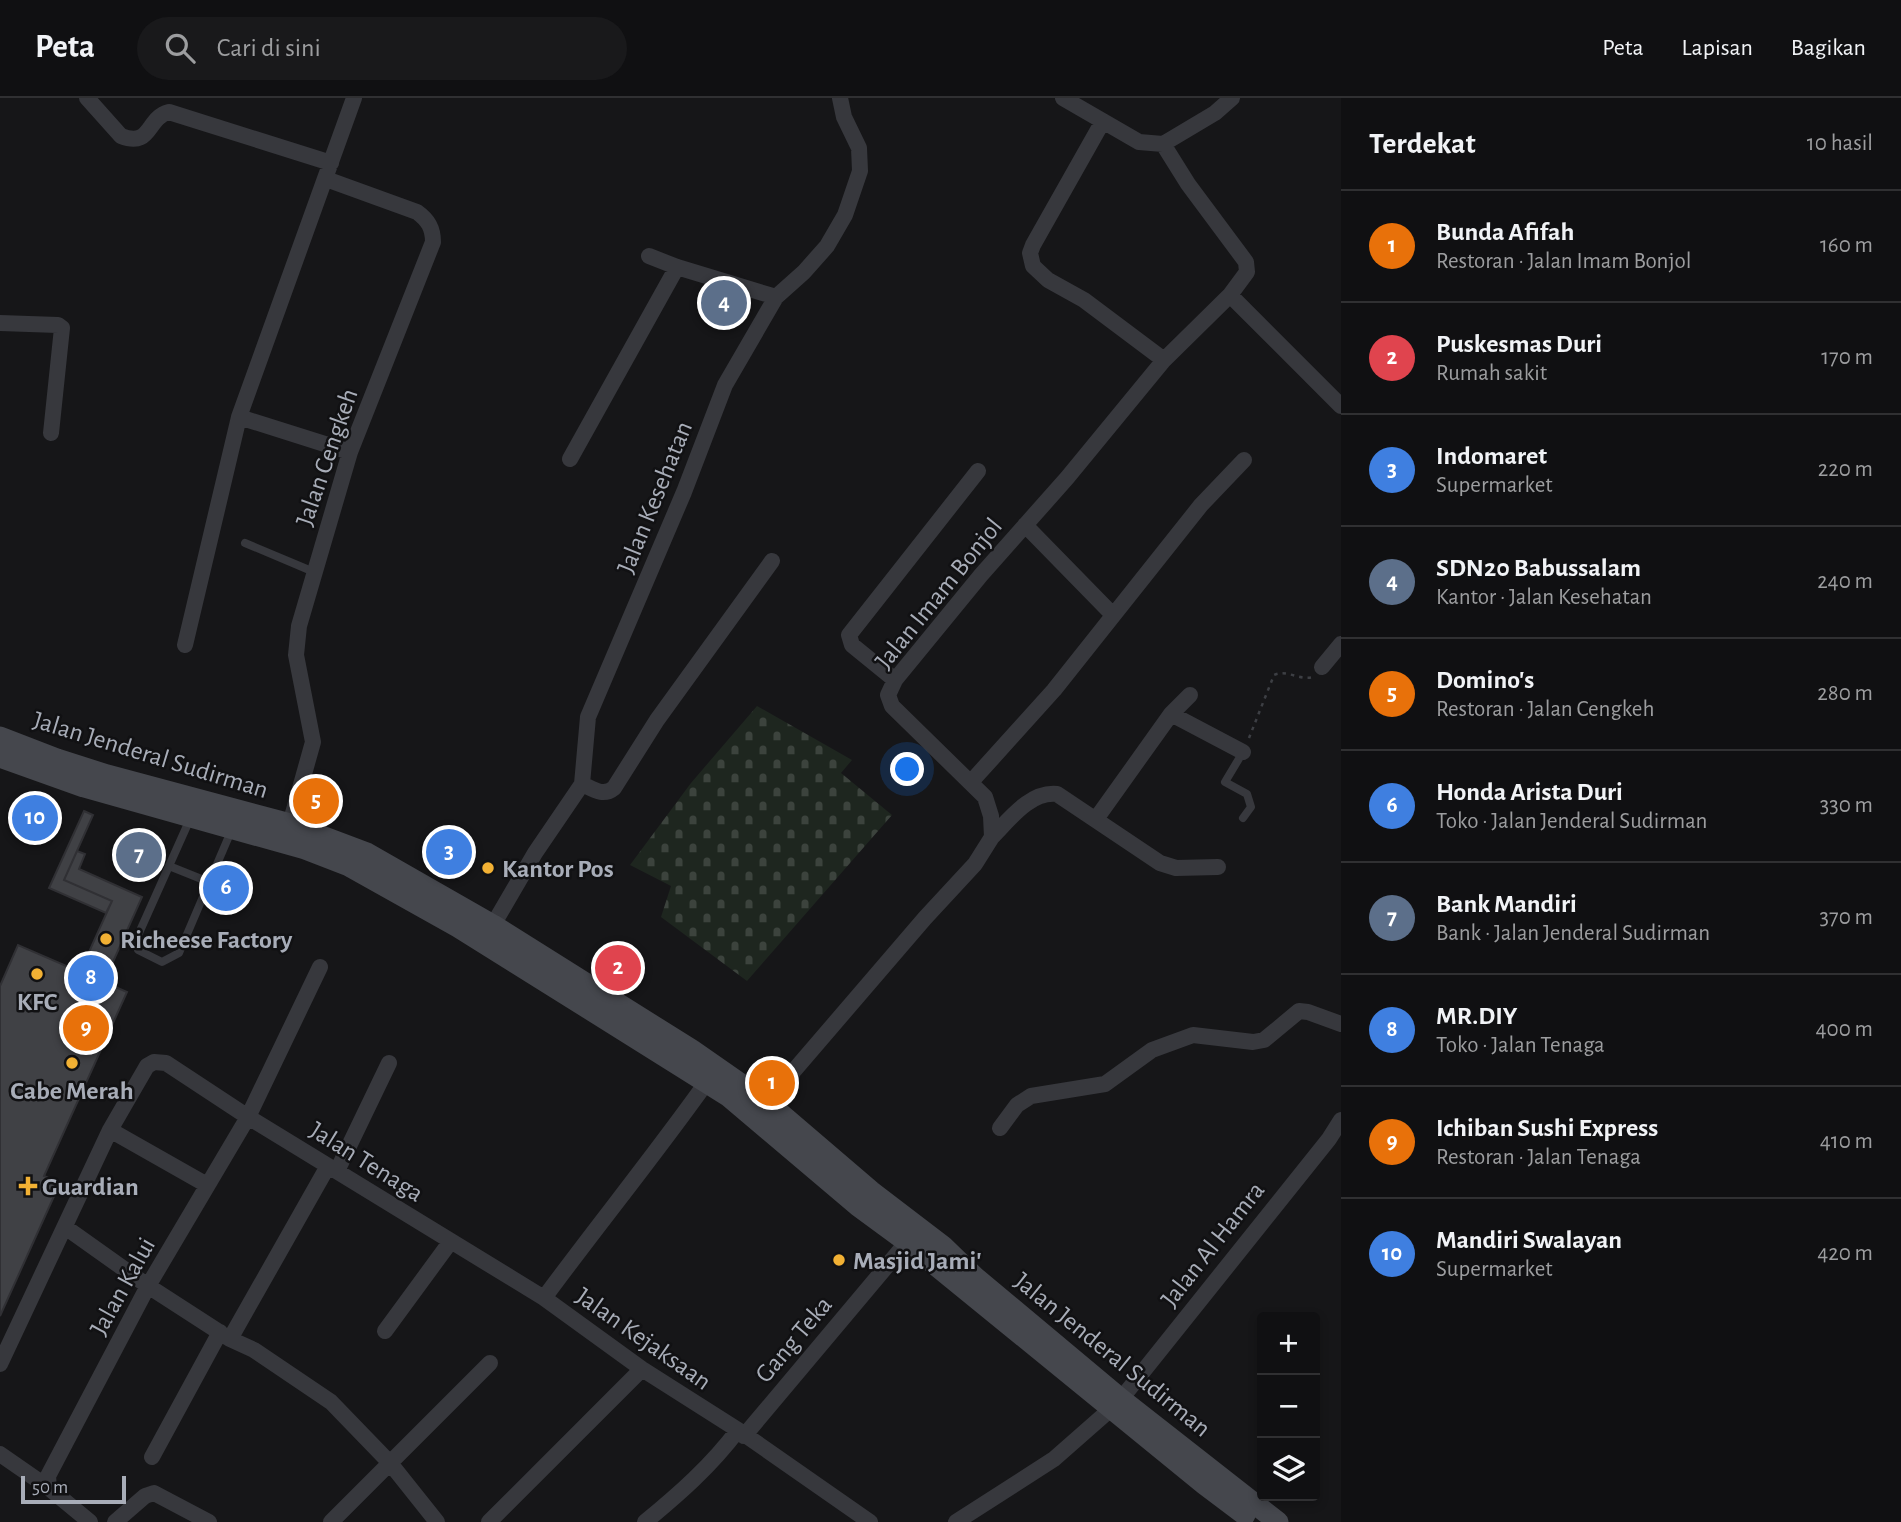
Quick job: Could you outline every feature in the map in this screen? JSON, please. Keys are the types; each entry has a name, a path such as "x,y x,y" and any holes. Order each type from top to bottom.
{"street":[{"path":"87,98 121,136 128,139 136,140 144,136 162,114 169,112 329,171"},
{"path":"185,645 239,417 354,98"},
{"path":"1063,98 1139,142 1163,144 1215,113 1232,98"},
{"name":"Jalan Kesehatan","path":"493,925 535,853 582,784 588,717 684,492 725,385 776,297 827,246 845,215 860,171 859,148 844,117 839,99"},
{"path":"1103,121 1033,245 1030,259 1033,266 1048,280 1084,300 1164,360"},
{"name":"Jalan Imam Bonjol","path":"992,837 991,816 985,797 892,706 888,695 895,680 981,575 1067,478 1164,360 1230,295 1247,272 1246,262 1188,184 1163,144"},
{"name":"Jalan Cengkeh","path":"290,824 313,742 296,655 299,626 350,452 433,242 433,234 426,219 417,212 329,171"},
{"path":"649,256 776,297"},
{"path":"570,459 677,267"},
{"path":"1230,295 1341,406"},
{"path":"0,323 58,325 63,330 51,433"},
{"path":"239,417 350,452"},
{"path":"971,782 1054,690 1201,505 1244,460"},
{"path":"895,680 852,645 849,635 978,471"},
{"path":"1025,525 1113,615"},
{"path":"582,784 602,793 614,788 664,710 772,561"},
{"path":"1322,667 1341,644"},
{"path":"1096,819 1171,715 1190,695"},
{"path":"1171,715 1242,751"},
{"name":"Jalan Jenderal Sudirman","path":"0,737 107,775 290,824 367,853 416,892 729,1096 864,1199 943,1247 1204,1484 1255,1522"},
{"name":"Jalan Jenderal Sudirman","path":"0,757 72,783 305,849 493,925 692,1050 767,1102 907,1242 1278,1522"},
{"path":"767,1102 925,918 975,864 992,837 1037,797 1046,793 1057,794 1160,863 1176,868 1218,867"},
{"name":"Jalan Kalui","path":"48,1485 48,1476 148,1286 248,1117 320,967"},
{"path":"1000,1128 1017,1105 1031,1096 1105,1084 1152,1050 1193,1035 1252,1042 1264,1040 1299,1011 1341,1024"},
{"name":"Jalan Tenaga","path":"110,1130 147,1066 154,1062 166,1063 248,1117 544,1298"},
{"path":"152,1457 225,1335 332,1169 388,1063"},
{"name":"Jalan Kejaksaan","path":"706,1083 661,1147 621,1194 544,1298 642,1369 870,1522"},
{"name":"Jalan Al Hamra","path":"956,1522 1054,1459 1117,1403 1329,1139 1341,1120"},
{"path":"0,1364 110,1130 207,1185"},
{"path":"65,1227 148,1286 225,1335 254,1350 331,1402 390,1463 437,1522"},
{"path":"385,1331 451,1241"},
{"name":"Gang Teka","path":"645,1522 672,1500 741,1433 907,1242"},
{"path":"331,1522 490,1363"},
{"path":"489,1522 642,1369"},
{"path":"0,1454 48,1485 90,1522"},
{"path":"115,1522 145,1496 155,1493 209,1522"}],"lane":[{"path":"245,543 314,572"},
{"path":"1242,751 1225,782 1247,794 1251,807 1243,818"},
{"path":"191,817 139,933 138,950 162,962 179,953 232,829"},
{"path":"169,866 209,882"}],"path":[{"path":"1242,751 1274,675 1281,672 1311,678 1322,667"}],"green space":[{"path":"757,706 852,760 841,773 892,815 747,981 661,917 671,886 630,865 691,783"}],"building":[{"path":"84,811 93,815 64,880 112,901 106,913 49,888"},
{"path":"77,851 85,854 79,869 142,897 104,982 127,992 44,1176 60,1183 0,1316 0,986 18,945 80,972 112,901 64,880"}],"place":[{"name":"SDN20 Babussalam","path":"724,303"},
{"name":"Domino's","path":"316,801"},
{"name":"Mandiri Swalayan","path":"35,818"},
{"name":"Indomaret","path":"449,852"},
{"name":"Bank Mandiri","path":"139,855"},
{"name":"Kantor Pos","path":"488,868"},
{"name":"Honda Arista Duri","path":"226,888"},
{"name":"Richeese Factory","path":"106,939"},
{"name":"Puskesmas Duri","path":"618,968"},
{"name":"KFC","path":"37,974"},
{"name":"MR.DIY","path":"91,978"},
{"name":"Ichiban Sushi Express","path":"86,1028"},
{"name":"Cabe Merah","path":"72,1063"},
{"name":"Bunda Afifah","path":"772,1083"},
{"name":"Guardian","path":"28,1186"},
{"name":"Masjid Jami'","path":"839,1260"}]}
